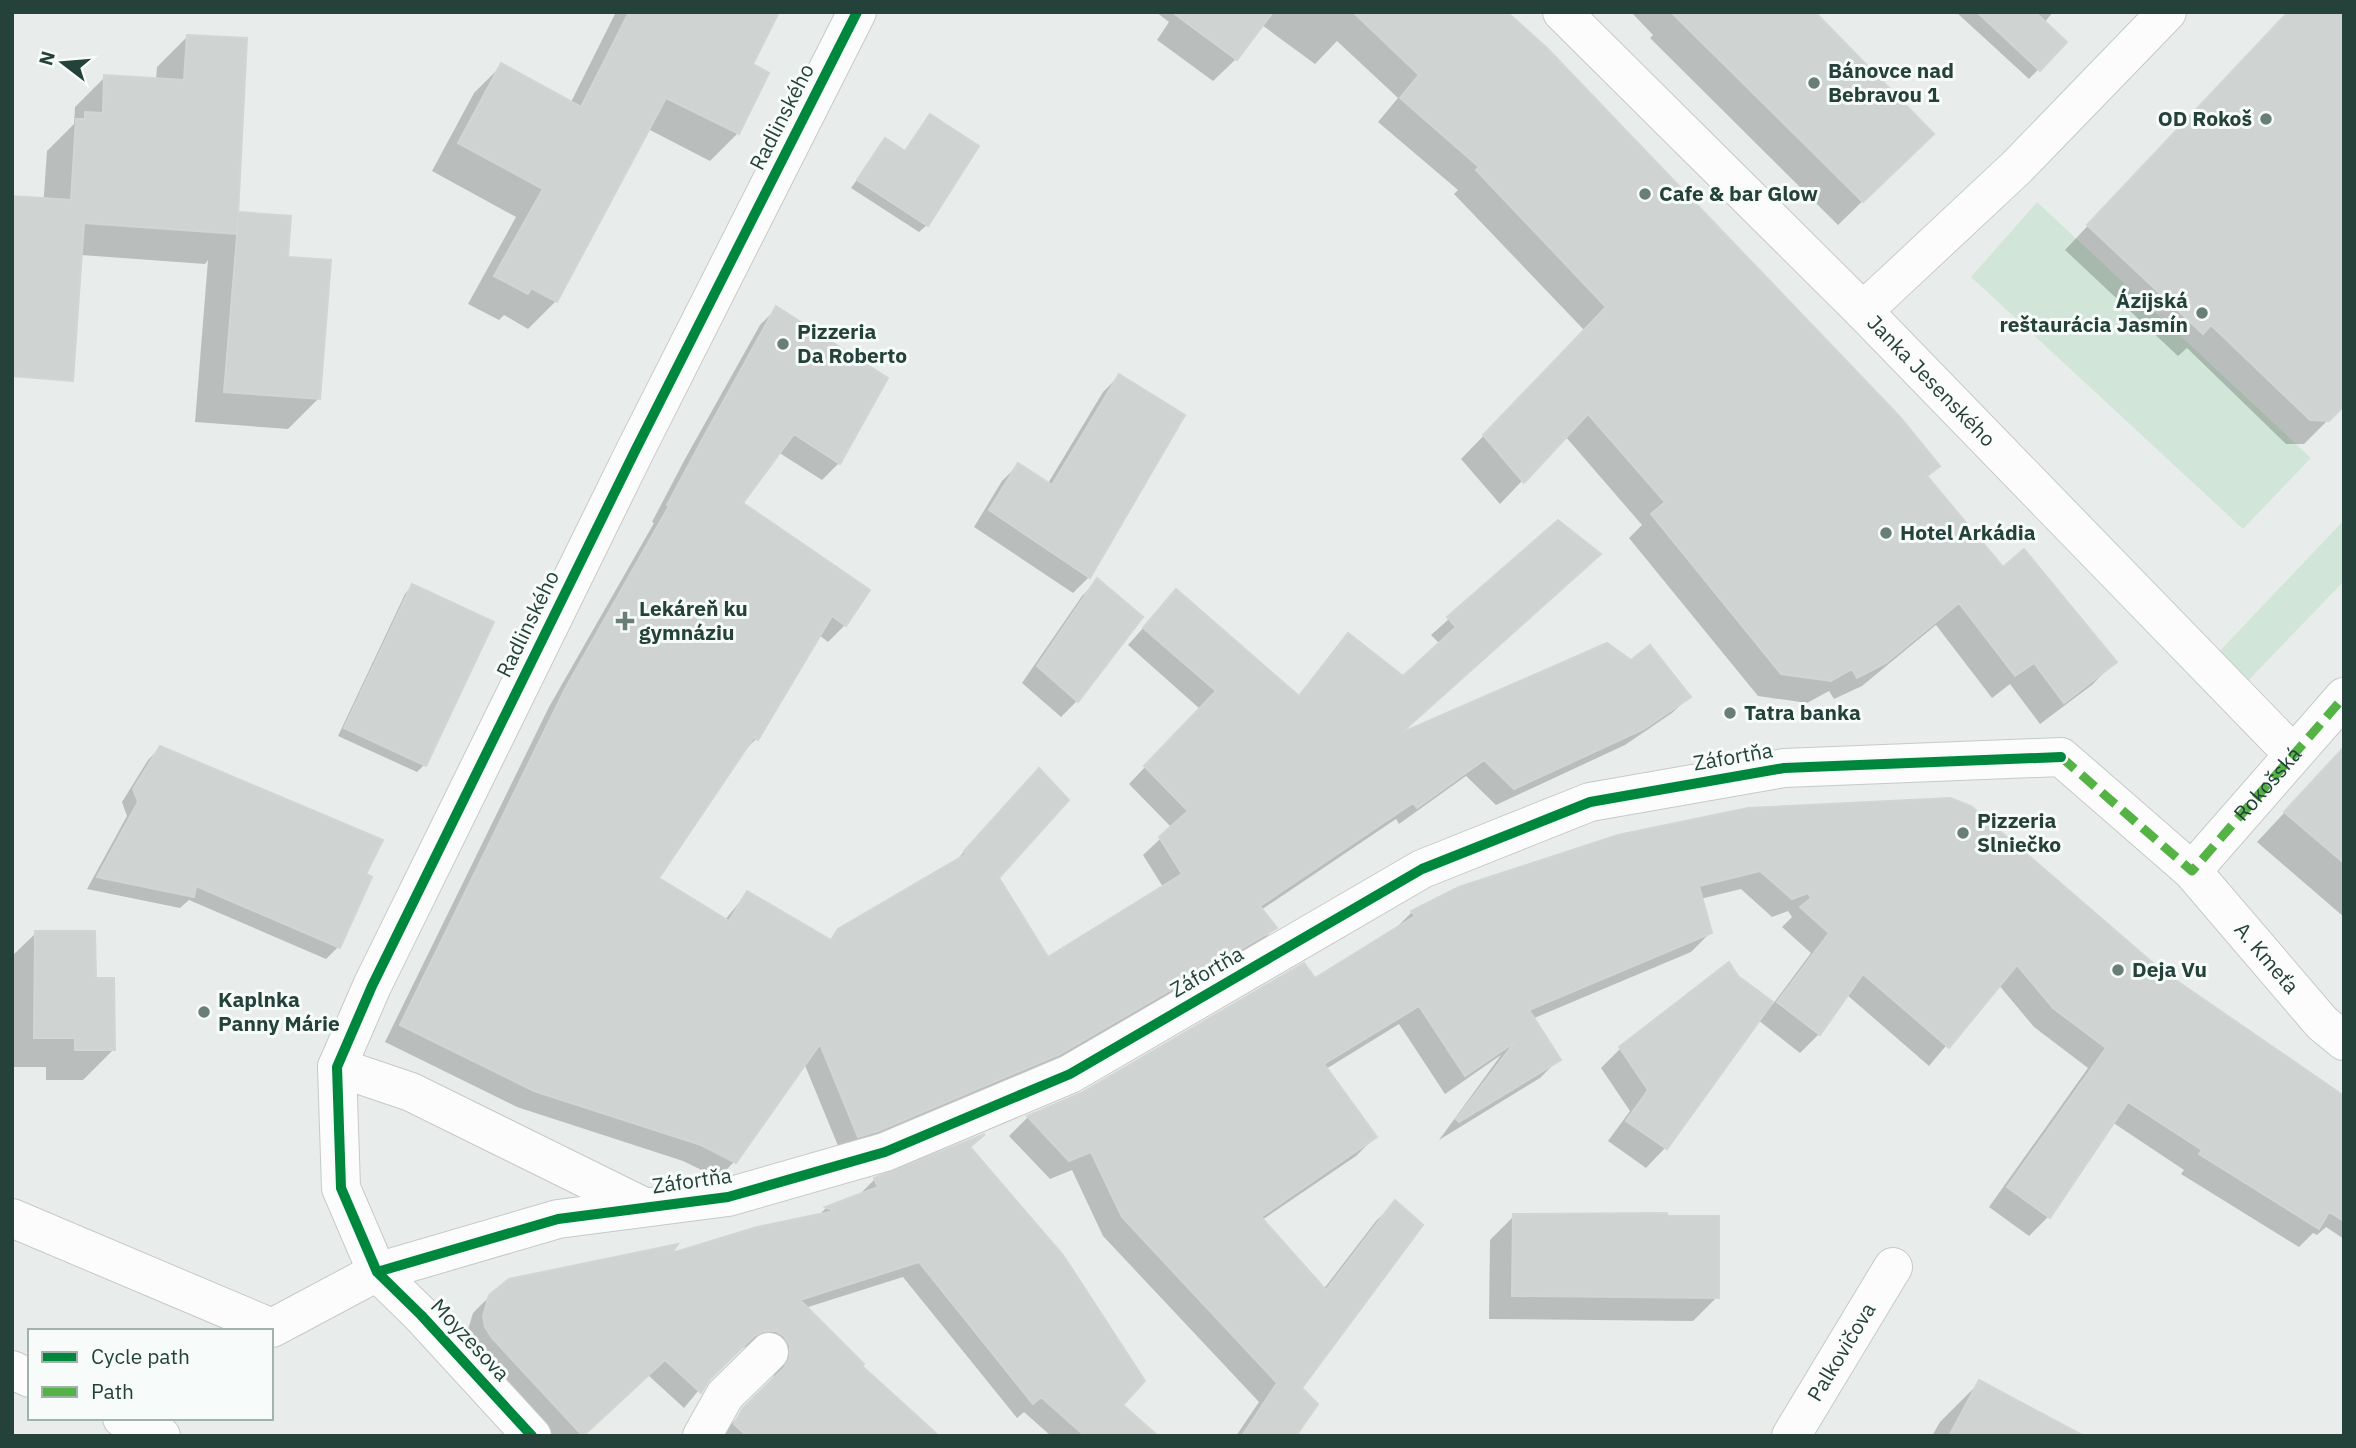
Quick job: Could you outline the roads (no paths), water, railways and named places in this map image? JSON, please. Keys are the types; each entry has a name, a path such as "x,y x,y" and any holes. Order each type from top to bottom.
{"street":[{"name":"Radlinského","path":"377,1272 341,1188 337,1068 378,974 635,451 857,12"},
{"name":"Janka Jesenského","path":"1562,12 1863,312 2293,754"},
{"path":"1863,312 2017,167 2167,12"},
{"name":"Rokošská","path":"2192,871 2344,697"},
{"name":"Záfortňa","path":"12,1218 272,1328 377,1272 558,1219 728,1197 885,1152 1058,1079 1422,869 1590,802 1784,768 2061,757 2192,871"},
{"name":"A. Kmeťa","path":"2192,871 2322,1023 2344,1041"},
{"name":"Záfortňa","path":"337,1068 411,1092 644,1207"},
{"name":"Palkovičova","path":"1791,1436 1893,1267"},
{"name":"Moyzesova","path":"377,1272 421,1315 532,1436"},
{"path":"702,1436 725,1395 768,1352"},
{"path":"12,1370 28,1377"},
{"path":"126,1420 162,1436"}],"place":[{"name":"Bánovce nad Bebravou 1","path":"1814,83"},
{"name":"OD Rokoš","path":"2266,119"},
{"name":"Cafe & bar Glow","path":"1645,194"},
{"name":"Ázijská reštaurácia Jasmín","path":"2202,313"},
{"name":"Pizzeria Da Roberto","path":"783,344"},
{"name":"Hotel Arkádia","path":"1886,533"},
{"name":"Lekáreň ku gymnáziu","path":"625,621"},
{"name":"Tatra banka","path":"1730,713"},
{"name":"Pizzeria Slniečko","path":"1963,833"},
{"name":"Deja Vu","path":"2118,970"},
{"name":"Kaplnka Panny Márie","path":"204,1012"}]}
